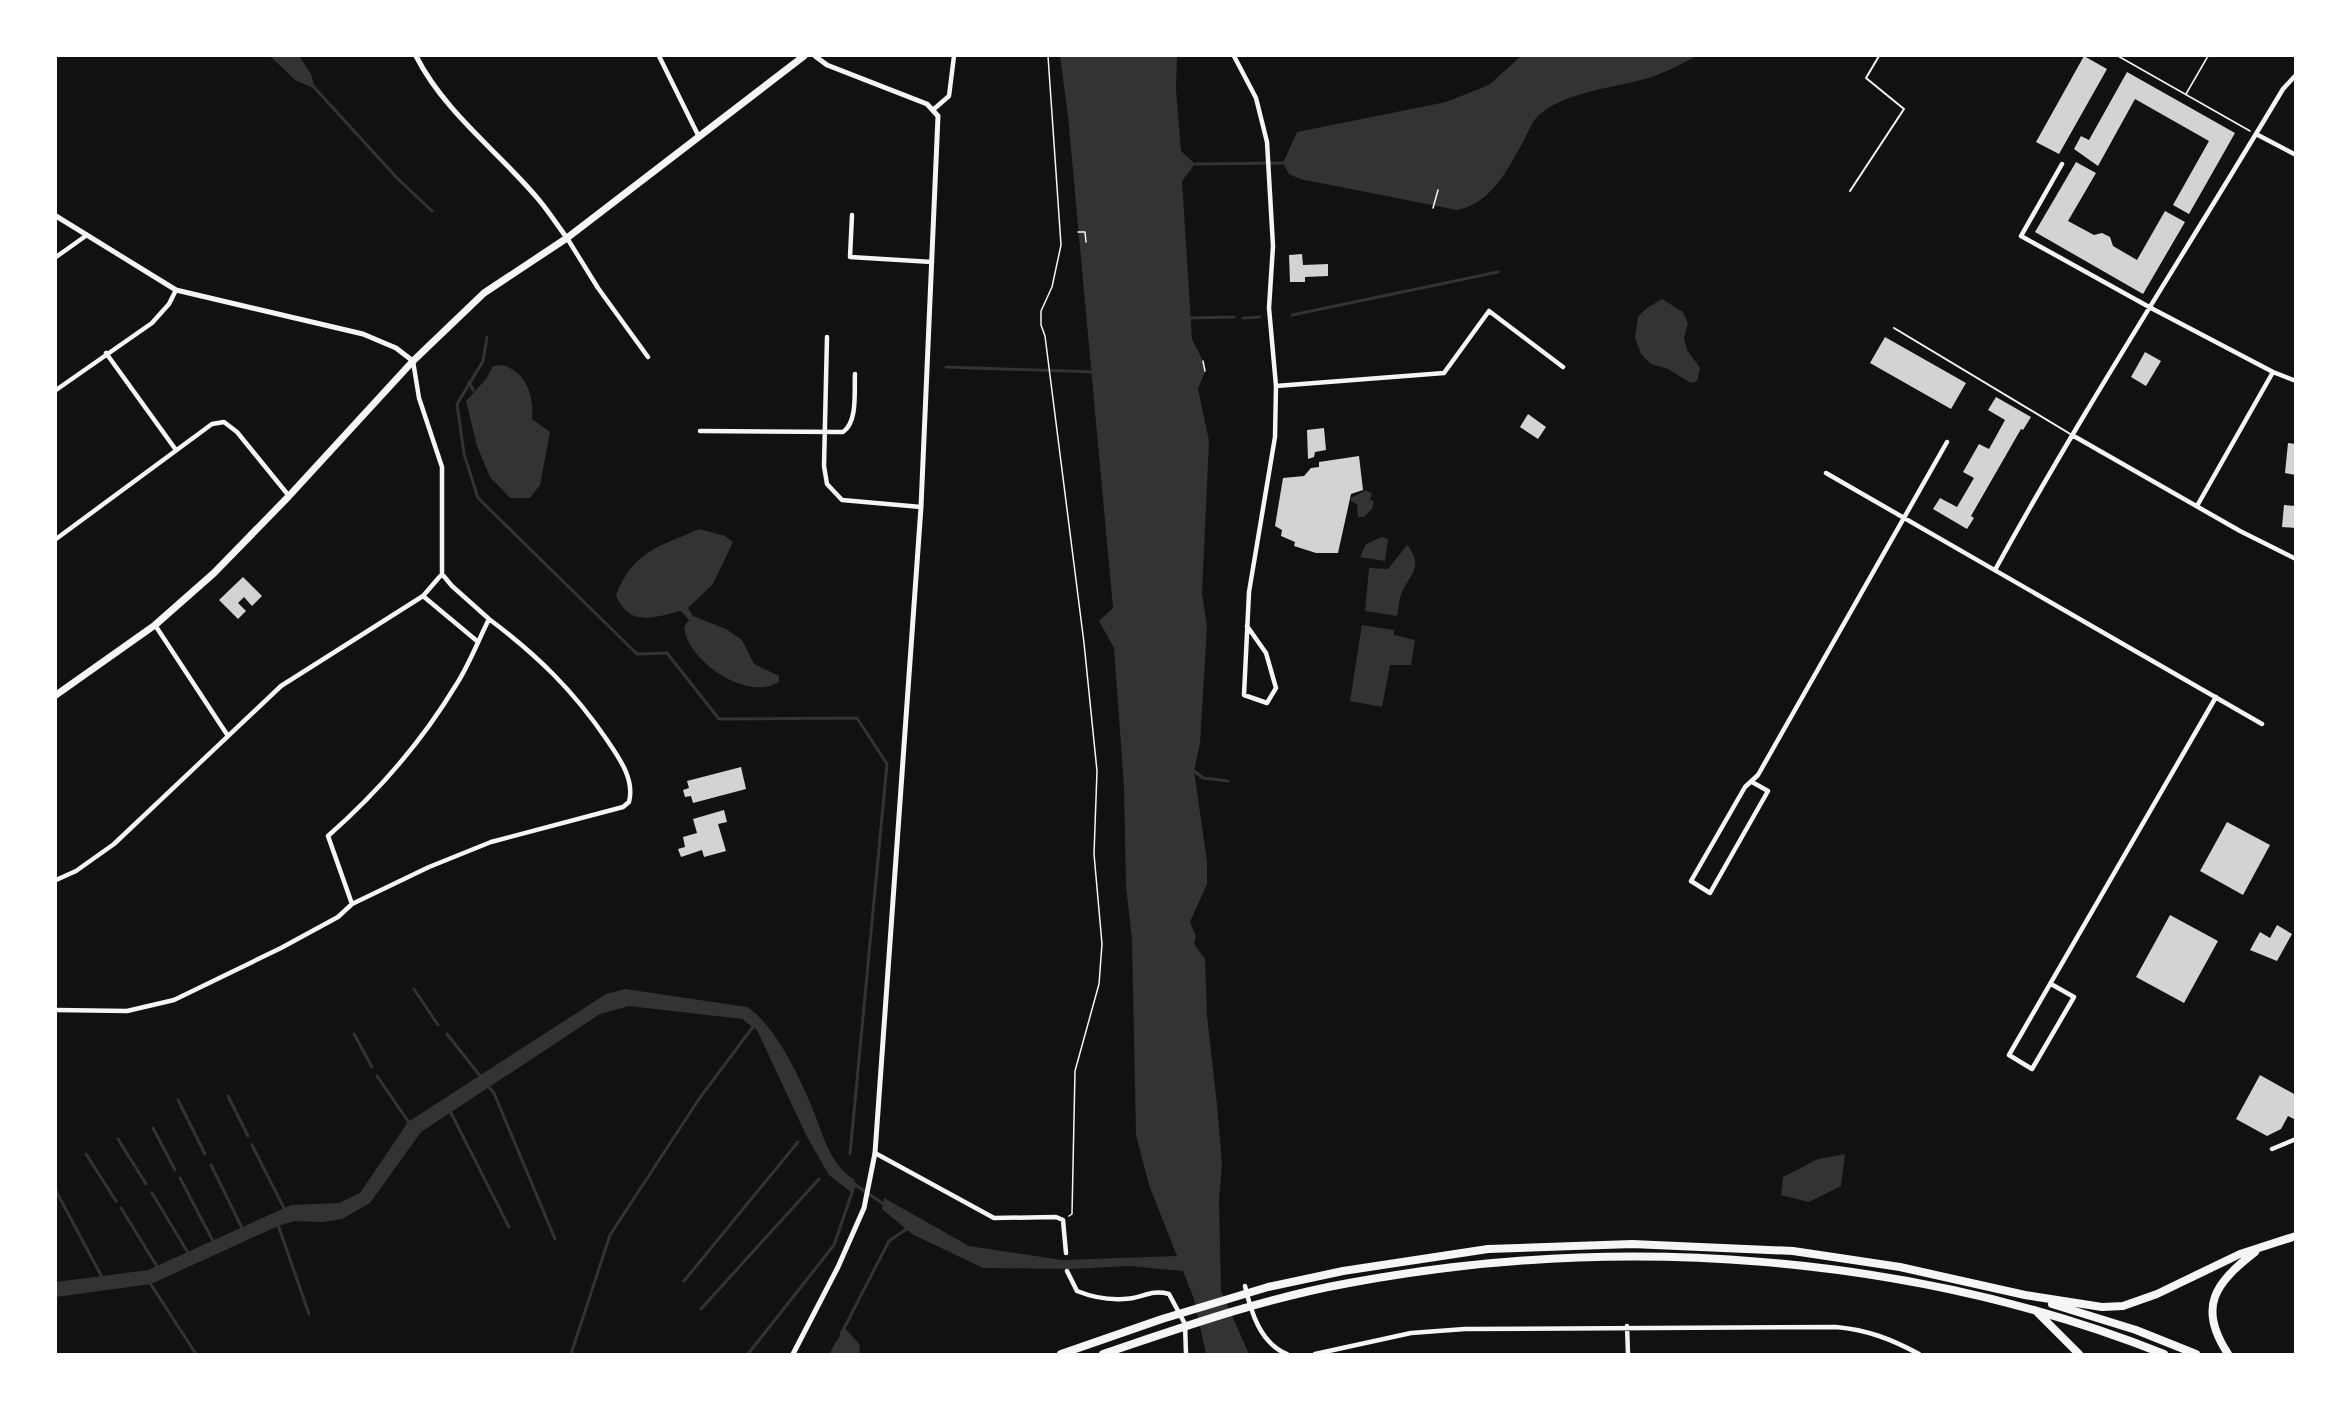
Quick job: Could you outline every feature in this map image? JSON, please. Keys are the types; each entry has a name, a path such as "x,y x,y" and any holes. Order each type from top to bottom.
{"highway":[{"path":"1061,1354 1162,1319 1268,1287 1343,1271 1452,1254 1562,1245 1632,1244 1793,1251 1900,1267 2025,1295 2091,1306 2123,1306 2157,1294 2226,1260 2295,1236"},
{"path":"2228,1354 2216,1335 2211,1314 2214,1296 2221,1282 2231,1270 2258,1250"},
{"path":"1103,1354 1165,1333 1346,1283 1490,1262 1632,1257 1708,1258 1790,1264 1884,1277 2037,1312 2164,1354"},
{"path":"2025,1295 2136,1330 2196,1354"},
{"path":"2037,1312 2079,1354"}],"main road":[{"path":"56,695 155,625 214,573 289,496 413,361 484,293 567,238 804,56"}],"street":[{"path":"418,56 435,86 489,149 539,200 648,357"},
{"path":"659,56 699,137"},
{"path":"793,1354 838,1267 864,1208 875,1153 921,507 938,116 934,109 922,102 827,65 815,56"},
{"path":"934,109 949,96 954,56"},
{"path":"1234,56 1256,98 1267,142 1273,246 1269,308 1276,386 1275,437 1258,523 1247,626 1244,695 1267,703 1276,687 1266,653 1247,626"},
{"path":"1995,570 2072,435 2151,309 2198,226 2283,89 2295,75"},
{"path":"2256,134 2295,155"},
{"path":"2062,164 2021,236 2151,309 2295,381"},
{"path":"852,215 850,257 932,262"},
{"path":"56,216 176,290 363,334 396,348 413,361 419,398 442,467 442,574 489,619 525,646 582,703 625,766 631,792 629,802 623,807 491,843 429,867 352,904 329,922 174,1000 128,1011 56,1010"},
{"path":"56,256 87,235"},
{"path":"56,390 152,323 170,304 176,290"},
{"path":"1276,386 1444,373 1489,311 1563,367"},
{"path":"827,337 823,433 827,484 842,500 921,507"},
{"path":"106,353 176,450"},
{"path":"2197,506 2273,372"},
{"path":"700,431 843,432 851,424 855,374"},
{"path":"56,539 212,424 224,422 237,432 289,496"},
{"path":"2072,435 2295,559"},
{"path":"1752,782 1768,791 1710,893 1691,881 1745,788 1758,775 1947,442"},
{"path":"1826,473 2262,724"},
{"path":"56,880 76,871 114,844 281,686 423,596 442,574"},
{"path":"423,596 477,641"},
{"path":"352,904 328,837 373,796 412,752 457,684 489,619"},
{"path":"155,625 228,736"},
{"path":"2051,984 2074,997 2032,1069 2009,1055 2216,698"},
{"path":"2272,1149 2295,1139"},
{"path":"875,1153 994,1218 1056,1217 1063,1220 1066,1253"},
{"path":"1067,1271 1077,1291 1092,1298 1125,1300 1156,1291 1169,1294 1185,1324 1186,1354"},
{"path":"1245,1286 1251,1314 1275,1349 1287,1354"},
{"path":"1627,1326 1628,1354"},
{"path":"1315,1354 1411,1333 1627,1326 1836,1327 1868,1330 1892,1339 1919,1354"}],"lane":[{"path":"1850,191 1904,109 1866,78 1879,56"},
{"path":"1894,328 2072,435"}],"path":[{"path":"1048,56 1061,245 1052,287 1041,311 1041,325 1045,336 1051,376 1096,759 1097,818 1094,854 1102,944 1099,984 1075,1071 1071,1214"},
{"path":"2118,56 2256,134"},
{"path":"2186,95 2208,56"},
{"path":"1433,208 1438,190"},
{"path":"1078,232 1085,232 1086,242"},
{"path":"1203,361 1205,371"}],"shaded area":[{"path":"270,56 299,56 311,74 315,89 295,80"},
{"path":"1060,56 1177,56 1176,89 1181,151 1195,164 1182,181 1192,339 1203,361 1205,372 1198,389 1209,441 1202,593 1207,627 1200,743 1194,771 1207,861 1207,884 1190,922 1196,936 1194,944 1205,959 1207,1016 1222,1164 1219,1200 1221,1291 1249,1354 1206,1354 1194,1299 1183,1271 1129,1266 1072,1269 983,1268 912,1234 882,1209 884,1198 969,1246 1062,1260 1177,1256 1149,1185 1136,1135 1132,940 1126,886 1124,786 1114,648 1099,621 1113,608 1068,116"},
{"path":"1521,56 1696,56 1655,76 1573,97 1548,108 1534,121 1498,183 1480,200 1457,210 1300,179 1289,174 1283,163 1297,132 1446,102 1489,85"},
{"path":"1662,299 1683,312 1688,323 1684,338 1687,350 1700,368 1697,381 1691,383 1668,369 1651,364 1641,354 1635,337 1638,317"},
{"path":"503,365 523,380 532,402 532,419 550,432 540,485 530,498 510,498 490,477 477,446 466,401 486,379 493,366"},
{"path":"1366,490 1372,494 1370,500 1374,501 1372,509 1364,517 1358,517 1357,504 1351,501 1351,498"},
{"path":"699,529 725,536 733,542 713,584 688,608 693,616 726,629 742,640 754,664 779,676 779,682 766,687 751,687 721,675 707,665 688,640 684,627 689,620 681,611 644,618 635,616 621,605 616,595 631,568 640,559 660,546"},
{"path":"1382,537 1388,539 1385,561 1360,557 1366,544"},
{"path":"1407,545 1415,559 1415,564 1401,595 1397,616 1365,611 1369,568 1388,569"},
{"path":"1362,625 1394,630 1394,635 1415,640 1411,665 1390,665 1382,707 1350,701"},
{"path":"625,989 747,1007 757,1015 776,1038 793,1066 833,1157 839,1166 855,1180 852,1193 829,1175 806,1135 757,1030 742,1019 629,1006 600,1014 421,1132 370,1203 342,1219 323,1222 294,1221 278,1226 151,1284 56,1297 56,1282 148,1270 291,1205 339,1203 360,1193 408,1122 606,994"},
{"path":"1845,1154 1841,1186 1809,1202 1781,1195 1783,1177 1818,1159"},
{"path":"844,1327 860,1345 859,1354 831,1354"}],"building":[{"path":"2084,56 2107,69 2059,154 2036,142"},
{"path":"2127,72 2235,133 2189,214 2173,205 2209,141 2135,99 2098,166 2074,149 2081,136 2089,140"},
{"path":"2076,162 2096,173 2068,221 2094,235 2102,233 2110,237 2113,246 2137,260 2165,211 2185,222 2143,294 2035,232"},
{"path":"1302,254 1303,265 1328,264 1328,276 1305,277 1305,282 1290,282 1289,255"},
{"path":"1885,337 1966,383 1951,409 1870,363"},
{"path":"2145,352 2161,361 2146,386 2131,377"},
{"path":"1996,397 2031,417 2023,430 2021,429 1971,516 1974,518 1967,529 1933,509 1940,498 1957,507 1974,478 1963,472 1979,444 1989,449 2005,420 1988,410"},
{"path":"1528,414 1546,427 1538,439 1520,427"},
{"path":"1324,428 1326,450 1315,452 1314,457 1308,459 1307,430"},
{"path":"2288,443 2296,444 2296,475 2285,473"},
{"path":"1359,456 1363,490 1351,494 1338,553 1316,553 1294,546 1295,542 1281,536 1282,530 1275,526 1283,478 1304,476 1311,468 1319,467 1319,462"},
{"path":"2284,505 2296,506 2296,528 2282,527"},
{"path":"243,577 262,596 252,606 244,597 238,603 246,611 238,619 219,600"},
{"path":"741,767 746,789 693,803 691,796 685,797 683,790 689,788 687,781"},
{"path":"724,810 727,822 718,824 726,851 704,857 702,850 681,857 678,849 685,847 683,837 697,833 693,819"},
{"path":"2227,822 2270,845 2243,895 2200,871"},
{"path":"2170,915 2218,941 2184,1003 2136,977"},
{"path":"2277,925 2292,934 2277,961 2250,950 2260,932 2270,938"},
{"path":"2260,1075 2294,1094 2296,1091 2296,1120 2288,1116 2281,1129 2267,1136 2236,1119"}],"waterway":[{"path":"313,86 396,177 432,211"},
{"path":"1195,164 1283,163"},
{"path":"1292,315 1498,272"},
{"path":"1190,318 1234,317"},
{"path":"1243,318 1260,317"},
{"path":"487,337 483,361 457,404 464,454 478,498 637,654 667,653 719,719 857,718 887,764 850,1154"},
{"path":"946,367 1094,372"},
{"path":"469,382 473,390"},
{"path":"1194,771 1203,778 1228,781"},
{"path":"414,989 438,1025"},
{"path":"571,1354 610,1235 699,1099 755,1024"},
{"path":"354,1034 372,1067"},
{"path":"447,1034 481,1077"},
{"path":"377,1076 410,1124"},
{"path":"487,1085 494,1093 555,1239"},
{"path":"228,1096 248,1136"},
{"path":"178,1100 205,1154"},
{"path":"449,1109 509,1227"},
{"path":"153,1128 175,1170"},
{"path":"118,1139 146,1184"},
{"path":"684,1281 798,1142"},
{"path":"252,1145 285,1210"},
{"path":"86,1154 116,1201"},
{"path":"211,1165 243,1230"},
{"path":"180,1178 214,1243"},
{"path":"701,1309 819,1179"},
{"path":"851,1182 885,1205"},
{"path":"748,1354 834,1245 855,1184"},
{"path":"56,1191 103,1279"},
{"path":"152,1193 190,1256"},
{"path":"121,1208 158,1268"},
{"path":"277,1222 309,1314"},
{"path":"841,1334 889,1241 908,1228"},
{"path":"148,1280 196,1354"},
{"path":"831,1354 837,1343"}]}
